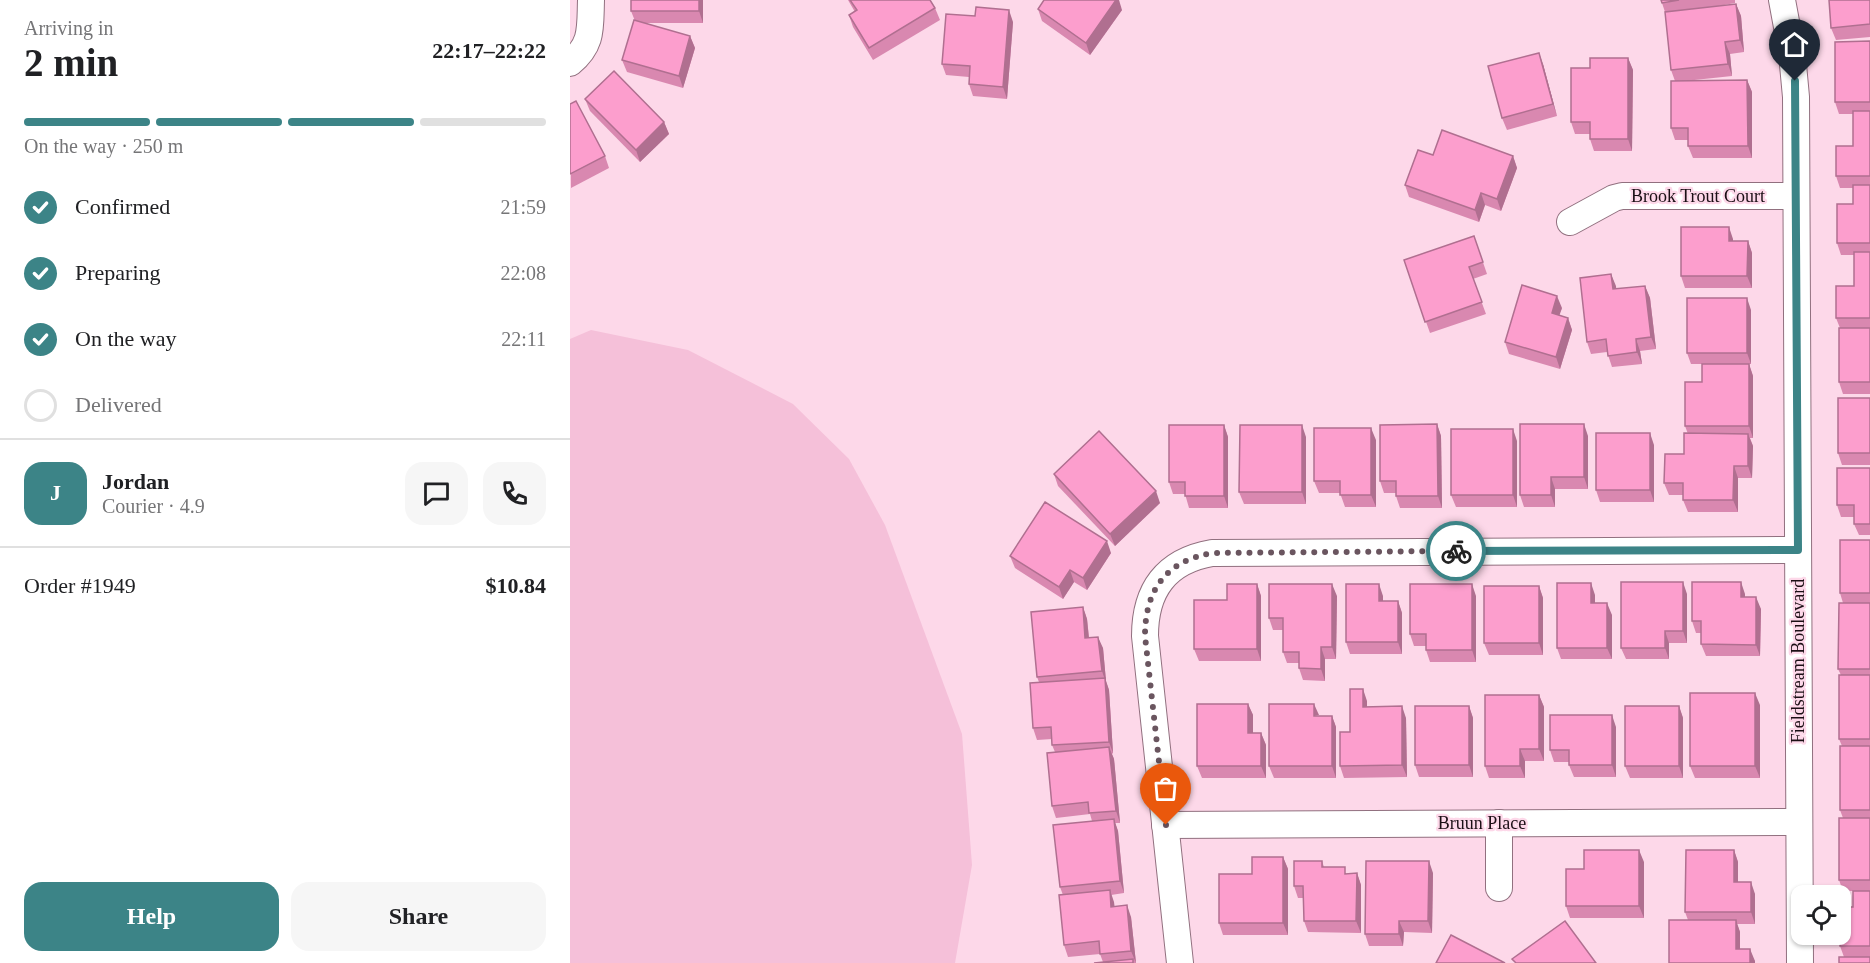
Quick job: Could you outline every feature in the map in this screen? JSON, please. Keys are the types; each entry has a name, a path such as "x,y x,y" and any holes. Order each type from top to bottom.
{"street":[{"path":"570,63 583,50 588,40 591,0"},
{"name":"Fieldstream Boulevard","path":"1782,0 1794,66 1800,963"},
{"name":"Brook Trout Court","path":"1570,222 1622,196 1796,196"},
{"path":"1180,963 1145,624 1148,606 1160,582 1172,569 1189,559 1212,553 1798,550"},
{"name":"Bruun Place","path":"1166,825 1799,822"},
{"path":"1499,823 1499,888"}],"shaded area":[{"path":"591,330 688,350 793,404 849,459 885,525 962,734 972,865 955,963 570,963 570,339"}],"building":[{"path":"631,0 699,0 699,11 631,11"},
{"path":"850,0 930,0 935,8 869,48 849,15 857,10"},
{"path":"1044,0 1116,0 1086,43 1038,9"},
{"path":"1661,0 1679,0 1662,3"},
{"path":"1829,0 1870,0 1870,24 1831,28"},
{"path":"1736,4 1740,40 1725,42 1728,64 1671,70 1665,12"},
{"path":"976,7 1009,10 1003,87 969,84 970,66 942,64 946,14 975,16"},
{"path":"634,20 690,36 679,76 622,60"},
{"path":"1870,41 1870,102 1835,102 1835,42"},
{"path":"1539,53 1553,104 1502,118 1488,66"},
{"path":"1590,58 1628,58 1628,139 1590,139 1590,122 1571,122 1571,68 1590,68"},
{"path":"614,71 664,122 636,150 585,99"},
{"path":"1747,80 1748,146 1688,146 1688,128 1671,128 1671,81"},
{"path":"576,101 605,156 570,174 570,104"},
{"path":"1853,111 1870,111 1870,176 1836,176 1836,146 1853,146"},
{"path":"1442,130 1513,156 1497,199 1481,193 1475,210 1405,185 1418,150 1433,155"},
{"path":"1853,185 1870,185 1870,243 1837,243 1837,204 1853,204"},
{"path":"1681,227 1729,227 1729,241 1748,241 1747,276 1681,276"},
{"path":"1474,236 1483,262 1469,267 1482,302 1425,322 1404,260"},
{"path":"1854,252 1870,252 1870,318 1836,318 1836,286 1854,286"},
{"path":"1611,274 1613,289 1645,286 1651,337 1636,339 1637,352 1608,356 1606,339 1587,342 1580,278"},
{"path":"1522,285 1557,296 1552,313 1568,318 1556,357 1505,342"},
{"path":"1687,298 1747,298 1747,353 1687,353"},
{"path":"1839,328 1870,328 1870,382 1839,382"},
{"path":"1702,364 1749,364 1749,426 1685,426 1685,382 1702,382"},
{"path":"1838,398 1870,398 1870,453 1838,453"},
{"path":"1437,424 1438,496 1396,496 1396,481 1380,481 1380,425"},
{"path":"1520,424 1584,424 1584,477 1551,477 1551,495 1520,495"},
{"path":"1169,425 1224,425 1224,496 1185,496 1185,482 1169,482"},
{"path":"1240,425 1302,425 1302,492 1239,492"},
{"path":"1314,428 1371,428 1371,495 1340,495 1340,481 1314,481"},
{"path":"1451,429 1513,429 1513,495 1451,495"},
{"path":"1099,431 1156,491 1110,534 1054,474"},
{"path":"1596,433 1650,433 1650,490 1596,490"},
{"path":"1684,433 1748,434 1748,466 1734,466 1733,500 1683,500 1683,483 1664,483 1665,454 1684,454"},
{"path":"1837,468 1870,468 1870,524 1854,524 1854,505 1837,505"},
{"path":"1045,502 1107,541 1083,578 1070,570 1059,587 1010,556"},
{"path":"1840,540 1870,540 1870,593 1840,593"},
{"path":"1621,582 1683,582 1683,631 1665,631 1665,648 1621,648"},
{"path":"1692,582 1741,582 1741,597 1756,597 1756,645 1701,644 1701,621 1692,621"},
{"path":"1557,583 1591,583 1591,603 1607,603 1607,648 1557,648"},
{"path":"1227,584 1257,584 1257,649 1194,649 1194,600 1227,600"},
{"path":"1269,584 1332,584 1332,647 1321,647 1321,669 1299,668 1299,652 1283,652 1283,618 1269,618"},
{"path":"1346,584 1379,584 1379,601 1398,601 1398,642 1346,642"},
{"path":"1410,584 1472,584 1472,650 1426,650 1426,634 1410,634"},
{"path":"1484,586 1539,586 1539,643 1484,643"},
{"path":"1839,603 1870,603 1870,669 1838,669"},
{"path":"1083,607 1085,638 1098,637 1102,671 1037,677 1031,612"},
{"path":"1839,675 1870,675 1870,739 1839,739"},
{"path":"1105,678 1109,742 1052,745 1051,727 1033,728 1030,683"},
{"path":"1350,689 1363,689 1363,707 1402,706 1402,765 1340,766 1340,732 1350,732"},
{"path":"1690,693 1755,693 1755,766 1690,766"},
{"path":"1485,695 1539,695 1539,749 1520,749 1520,766 1485,766"},
{"path":"1197,704 1248,704 1248,733 1261,733 1261,766 1197,766"},
{"path":"1269,704 1314,704 1314,716 1332,716 1332,766 1269,766"},
{"path":"1415,706 1469,706 1469,765 1415,765"},
{"path":"1625,706 1679,706 1679,766 1625,766"},
{"path":"1550,715 1612,715 1612,765 1569,765 1569,750 1550,750"},
{"path":"1840,746 1870,746 1870,810 1840,810"},
{"path":"1109,747 1116,811 1089,813 1088,802 1052,806 1047,753"},
{"path":"1839,818 1870,818 1870,880 1839,880"},
{"path":"1114,819 1120,881 1060,887 1053,825"},
{"path":"1584,850 1639,850 1639,906 1566,906 1566,869 1584,869"},
{"path":"1686,850 1734,850 1734,882 1751,882 1751,912 1685,912"},
{"path":"1252,857 1283,857 1283,923 1219,923 1219,874 1252,874"},
{"path":"1294,861 1322,861 1322,867 1345,867 1345,874 1357,873 1356,921 1304,921 1303,886 1294,886"},
{"path":"1366,861 1429,861 1428,921 1399,921 1399,934 1365,934"},
{"path":"1110,890 1111,907 1127,905 1131,951 1100,954 1099,941 1064,945 1059,895"},
{"path":"1853,891 1870,891 1870,946 1840,946 1851,945 1851,907 1853,907"},
{"path":"1669,920 1736,920 1736,949 1750,949 1750,963 1669,963"},
{"path":"1565,921 1596,963 1516,963 1512,959"},
{"path":"1451,935 1505,963 1436,963"},
{"path":"1839,957 1870,957 1870,963 1839,963"},
{"path":"1133,959 1133,963 1094,963"}],"way so far":[{"path":"1166,825 1145,636 1148,606 1165,575 1189,559 1212,553 1456,551"}],"route":[{"path":"1456,551 1798,550 1795,81"}]}
